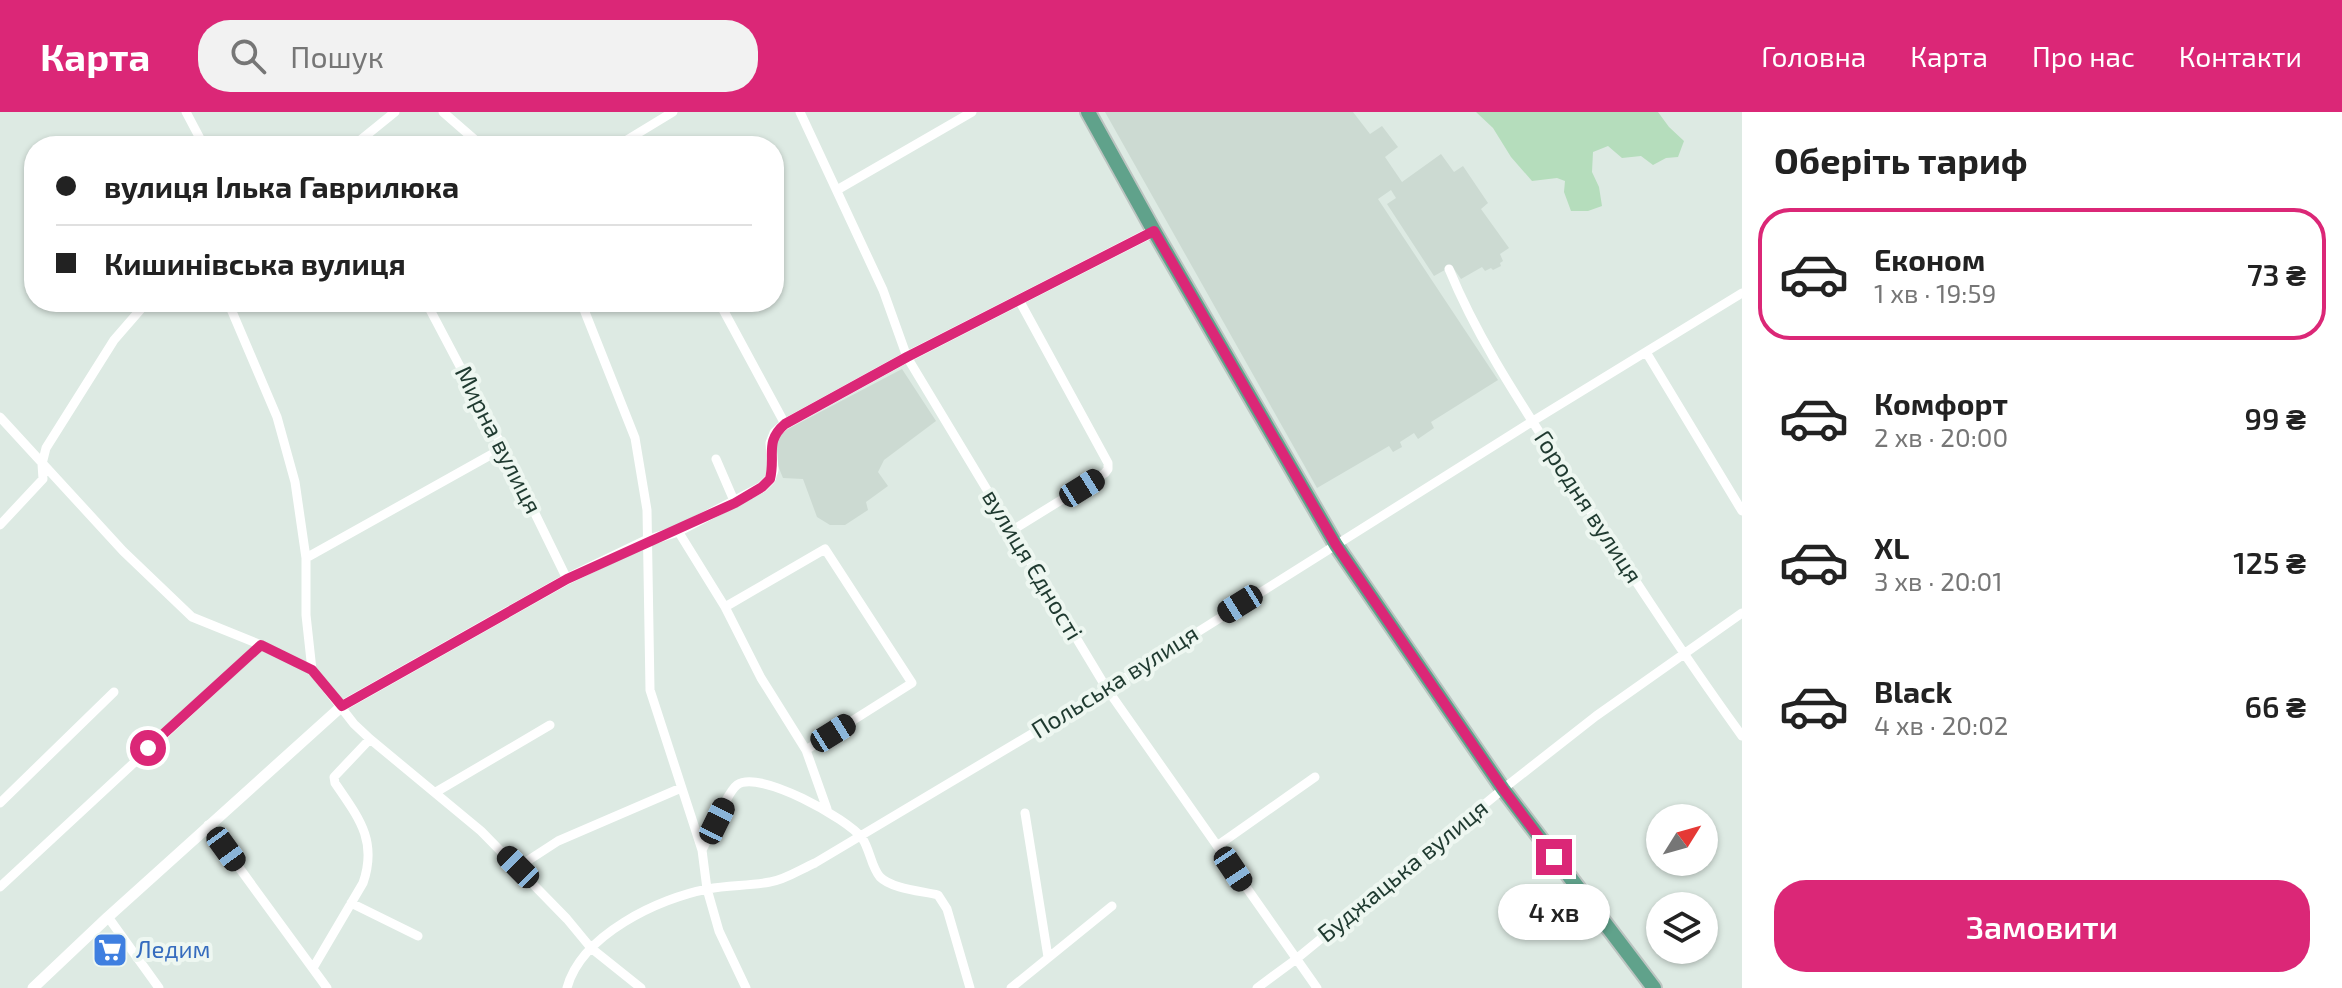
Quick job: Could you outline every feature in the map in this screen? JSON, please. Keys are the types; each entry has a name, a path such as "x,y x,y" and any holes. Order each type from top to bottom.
{"main road":[{"path":"1088,112 1336,545 1503,789 1654,988"}],"street":[{"path":"186,112 199,136"},
{"path":"365,136 395,112"},
{"path":"443,112 471,136"},
{"path":"633,136 673,112"},
{"name":"вулиця Єдності","path":"800,112 883,290 907,357 1107,689 1317,988"},
{"path":"837,190 972,112"},
{"path":"33,988 208,825 342,706 567,579 735,503 770,479 771,443 775,433 785,424 907,357 1154,231"},
{"name":"Городня вулиця","path":"1449,269 1463,305 1533,421 1683,654 1742,736"},
{"name":"Польська вулиця","path":"567,988 569,980 591,948 653,905 707,889 773,882 815,863 1107,689 1742,293"},
{"path":"1011,531 1108,469 1108,463 1019,300"},
{"path":"0,525 43,479 42,464 46,448 114,340 138,312"},
{"path":"232,312 277,417 295,482 306,558 306,615 312,670"},
{"name":"Мирна вулиця","path":"431,312 567,579"},
{"path":"585,312 635,438 647,510 650,690 702,850 707,889 719,931 746,988"},
{"path":"724,312 785,424"},
{"path":"1646,352 1742,511"},
{"path":"0,417 123,551 192,617 312,670 354,724 481,831 591,948 641,988"},
{"path":"306,558 503,448"},
{"path":"716,459 735,503"},
{"path":"678,531 725,607 761,678 806,750 827,809"},
{"path":"725,607 825,549 912,683 806,750"},
{"name":"Буджацька вулиця","path":"1257,988 1596,716 1742,613"},
{"path":"0,887 261,645"},
{"path":"0,802 114,692"},
{"path":"436,792 550,725"},
{"path":"313,968 369,868 370,849 361,824 334,777 370,739"},
{"path":"1217,846 1315,777"},
{"path":"702,850 736,785 744,783 786,792 827,809 861,836 880,876 890,883 938,895 947,909 970,988"},
{"path":"518,867 558,841 681,788"},
{"path":"1025,813 1048,957"},
{"path":"208,825 327,988"},
{"path":"351,903 418,936"},
{"path":"1011,988 1112,906"},
{"path":"108,917 159,988"}],"shaded area":[{"path":"1105,112 1353,112 1370,134 1382,126 1398,147 1385,157 1402,182 1441,154 1454,172 1463,166 1488,203 1481,209 1509,248 1500,254 1503,261 1501,266 1493,270 1485,271 1482,267 1461,279 1452,266 1434,276 1387,204 1396,198 1391,190 1378,199 1498,380 1431,422 1434,428 1418,439 1414,433 1400,442 1402,447 1393,452 1389,446 1317,488"},
{"path":"902,369 936,421 884,460 878,472 888,486 866,502 868,510 845,525 830,525 817,517 803,479 783,478 774,456 777,438 786,430"}],"green space":[{"path":"1476,112 1658,112 1684,141 1678,157 1666,158 1653,165 1641,156 1622,158 1608,146 1593,152 1592,172 1599,187 1602,206 1588,211 1571,211 1564,192 1565,181 1557,178 1532,181 1511,157 1493,128"}],"place":[{"name":"Ледим","path":"110,950"}],"route":[{"path":"148,748 261,645 312,670 342,706 567,579 735,503 770,479 773,470 771,443 775,433 785,424 907,357 1154,231 1336,545 1503,789 1554,857"}]}
